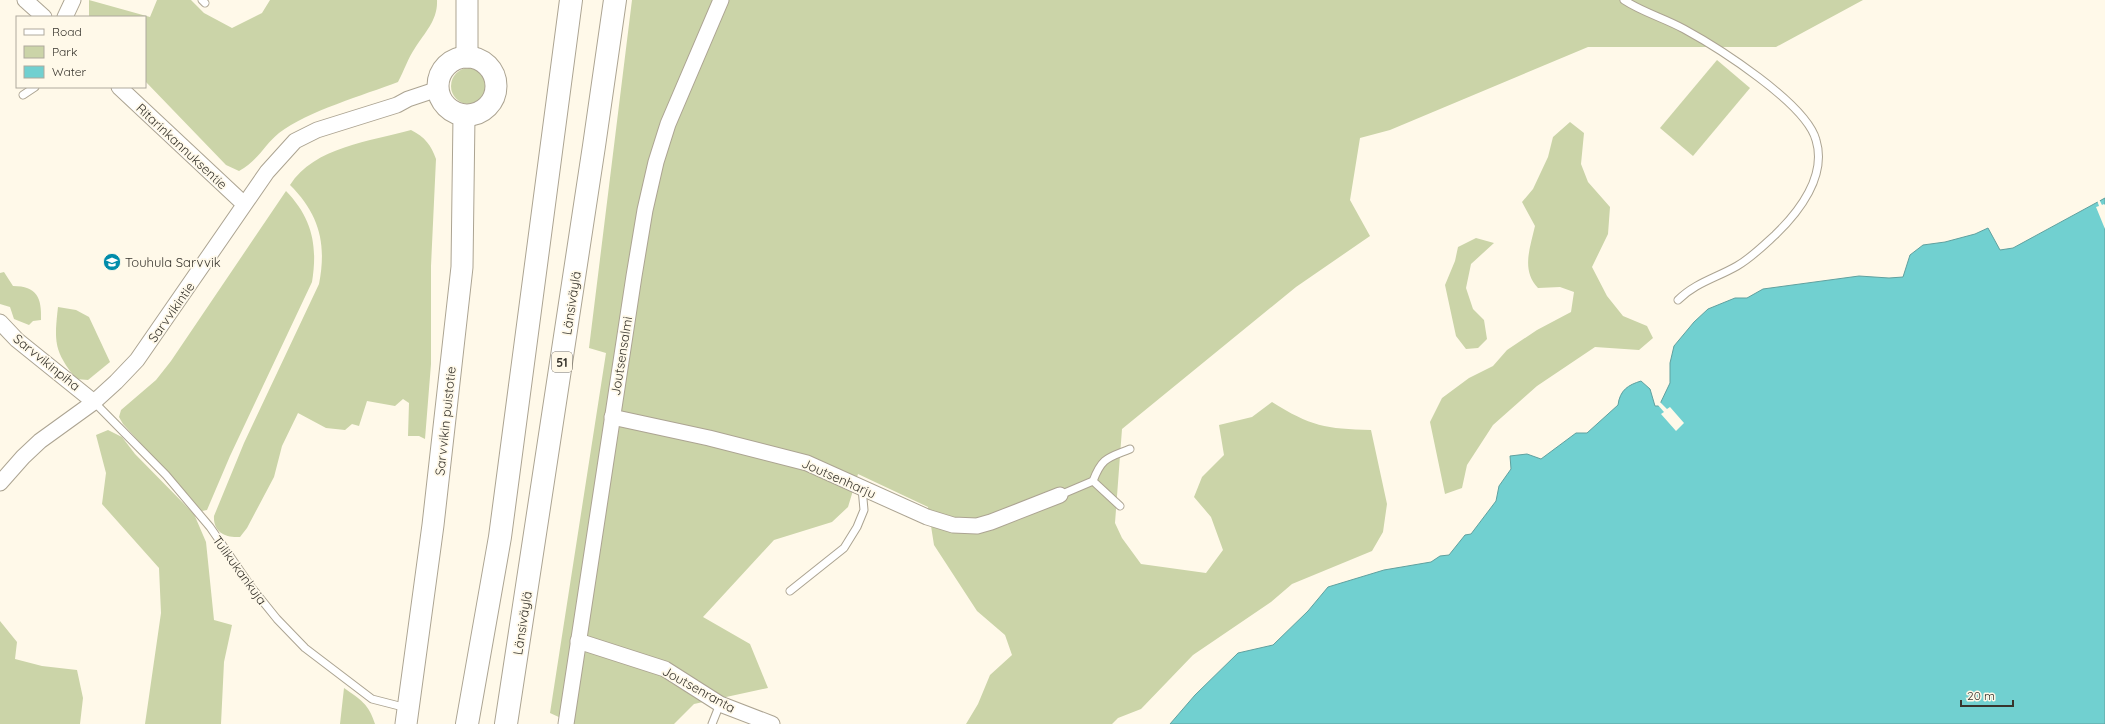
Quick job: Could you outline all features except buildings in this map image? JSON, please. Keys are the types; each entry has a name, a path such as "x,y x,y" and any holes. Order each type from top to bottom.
{"highway":[{"path":"467,724 500,538 571,0"},
{"name":"Länsiväylä","path":"506,724 615,0"}],"main road":[{"path":"467,0 467,57"},
{"path":"467,57 475,58 488,65 493,72 497,87 495,96 486,109 479,113 464,116 450,110 444,104 438,89 441,72 446,66 460,58 467,57"},
{"name":"Sarvvikin puistotie","path":"407,716 433,526 462,266 464,116"}],"street":[{"path":"25,0 43,16"},
{"path":"65,16 73,0"},
{"name":"Joutsensalmi","path":"566,724 634,276 656,162 668,124 721,0"},
{"name":"Ritarinkannuksentie","path":"120,88 244,204"},
{"name":"Sarvvikintie","path":"0,483 23,457 40,441 94,402 137,360 244,204 278,158 295,142 318,130 397,105 408,99 438,89"},
{"name":"Sarvvikinpiha","path":"0,322 17,340 94,402"},
{"name":"Joutsenharju","path":"612,417 709,438 807,463 927,517 953,525 977,526 991,522 1060,494"},
{"name":"Joutsenranta","path":"578,641 665,669 720,704 772,724"}],"lane":[{"path":"1624,0 1634,7 1683,28 1729,56 1761,79 1799,113 1810,127 1816,140 1817,166 1812,187 1796,212 1776,234 1756,252 1737,266 1687,291 1678,300"},
{"path":"23,95 34,88"},
{"name":"Tulikukankuja","path":"94,402 166,475 210,528 252,588 277,619 305,648 352,686 372,699 407,716"},
{"path":"1093,481 1097,468 1106,458 1130,449"},
{"path":"1060,494 1093,481"},
{"path":"1093,481 1108,497 1120,506"},
{"path":"790,591 844,548 857,527 864,510 862,488"},
{"path":"712,724 720,704"}],"green space":[{"path":"89,0 150,17 157,0 191,0 204,13 232,28 262,13 270,0 437,0 437,7 433,20 408,60 398,82 320,111 291,125 279,133 251,163 239,171 226,165 146,82 146,16 89,16"},
{"path":"632,0 1863,0 1776,47 1588,47 1390,130 1360,138 1350,200 1370,236 1296,287 1122,429 1115,523 1122,538 1141,564 1206,573 1223,550 1211,517 1194,497 1202,477 1224,455 1219,425 1252,417 1272,402 1297,416 1319,425 1342,429 1371,430 1387,504 1383,532 1372,551 1292,584 1271,602 1193,655 1141,709 1118,718 1112,724 966,724 978,704 990,675 1012,655 1005,635 977,611 934,545 928,507 858,474 848,507 832,522 774,540 703,617 750,644 768,688 694,704 674,724 574,724 550,713 606,353 589,348"},
{"path":"1717,60 1750,88 1693,156 1660,128"},
{"path":"473,68 482,73 486,79 486,93 482,99 473,104 465,104 456,99 452,93 451,82 456,73 462,69"},
{"path":"1570,122 1584,133 1581,164 1588,182 1610,207 1608,234 1592,267 1607,296 1623,316 1647,326 1653,338 1639,350 1595,347 1537,386 1493,425 1467,465 1462,488 1445,494 1430,422 1442,398 1469,378 1493,366 1507,350 1537,330 1571,312 1574,292 1560,287 1538,288 1533,281 1528,266 1528,258 1535,226 1522,202 1533,189 1548,157 1553,137"},
{"path":"411,130 427,142 436,159 431,266 431,364 425,439 419,436 408,436 409,403 403,399 395,406 367,401 359,426 352,424 345,430 326,428 298,413 282,446 274,477 247,528 240,537 225,535 218,530 214,522 214,516 244,443 319,284 322,255 318,230 308,207 290,185 300,172 313,162 328,154 361,142"},
{"path":"286,191 302,211 311,233 314,256 312,282 230,456 207,510 202,511 123,424 119,417 121,410 156,380 171,361"},
{"path":"1476,238 1494,243 1471,264 1466,288 1473,309 1484,320 1487,339 1478,348 1466,349 1456,336 1445,285 1455,261 1458,247"},
{"path":"4,272 13,286 28,288 33,291 39,300 41,320 33,321 29,325 14,319 10,307 0,304 0,273"},
{"path":"58,307 76,310 89,317 110,362 88,380 76,379 63,361 57,346 56,338"},
{"path":"108,430 122,437 135,454 194,514 206,542 214,620 232,625 224,662 221,724 145,724 161,613 159,568 102,504 106,473 96,435"},
{"path":"0,621 17,642 15,659 42,666 77,670 83,698 80,724 0,724"},
{"path":"344,688 355,695 367,707 375,724 340,724"}],"water":[{"path":"2105,198 2105,724 1170,724 1195,695 1238,653 1273,645 1308,611 1328,587 1384,570 1431,562 1440,556 1449,555 1465,535 1471,534 1496,501 1499,486 1511,469 1510,456 1527,454 1541,459 1576,433 1587,433 1618,405 1621,395 1625,389 1632,384 1641,381 1650,389 1655,406 1659,406 1670,383 1670,363 1674,346 1694,322 1708,309 1735,298 1747,298 1763,289 1859,276 1889,278 1903,277 1910,255 1923,245 1945,242 1975,234 1988,228 2000,250 2013,248"}],"pier":[{"path":"2099,199 2102,205 2105,205 2105,229 2096,207 2099,206 2097,200"},
{"path":"1660,402 1667,409 1670,407 1684,423 1676,431 1661,414 1664,412 1657,404"}],"place":[{"name":"Touhula Sarvvik","path":"112,262"}]}
